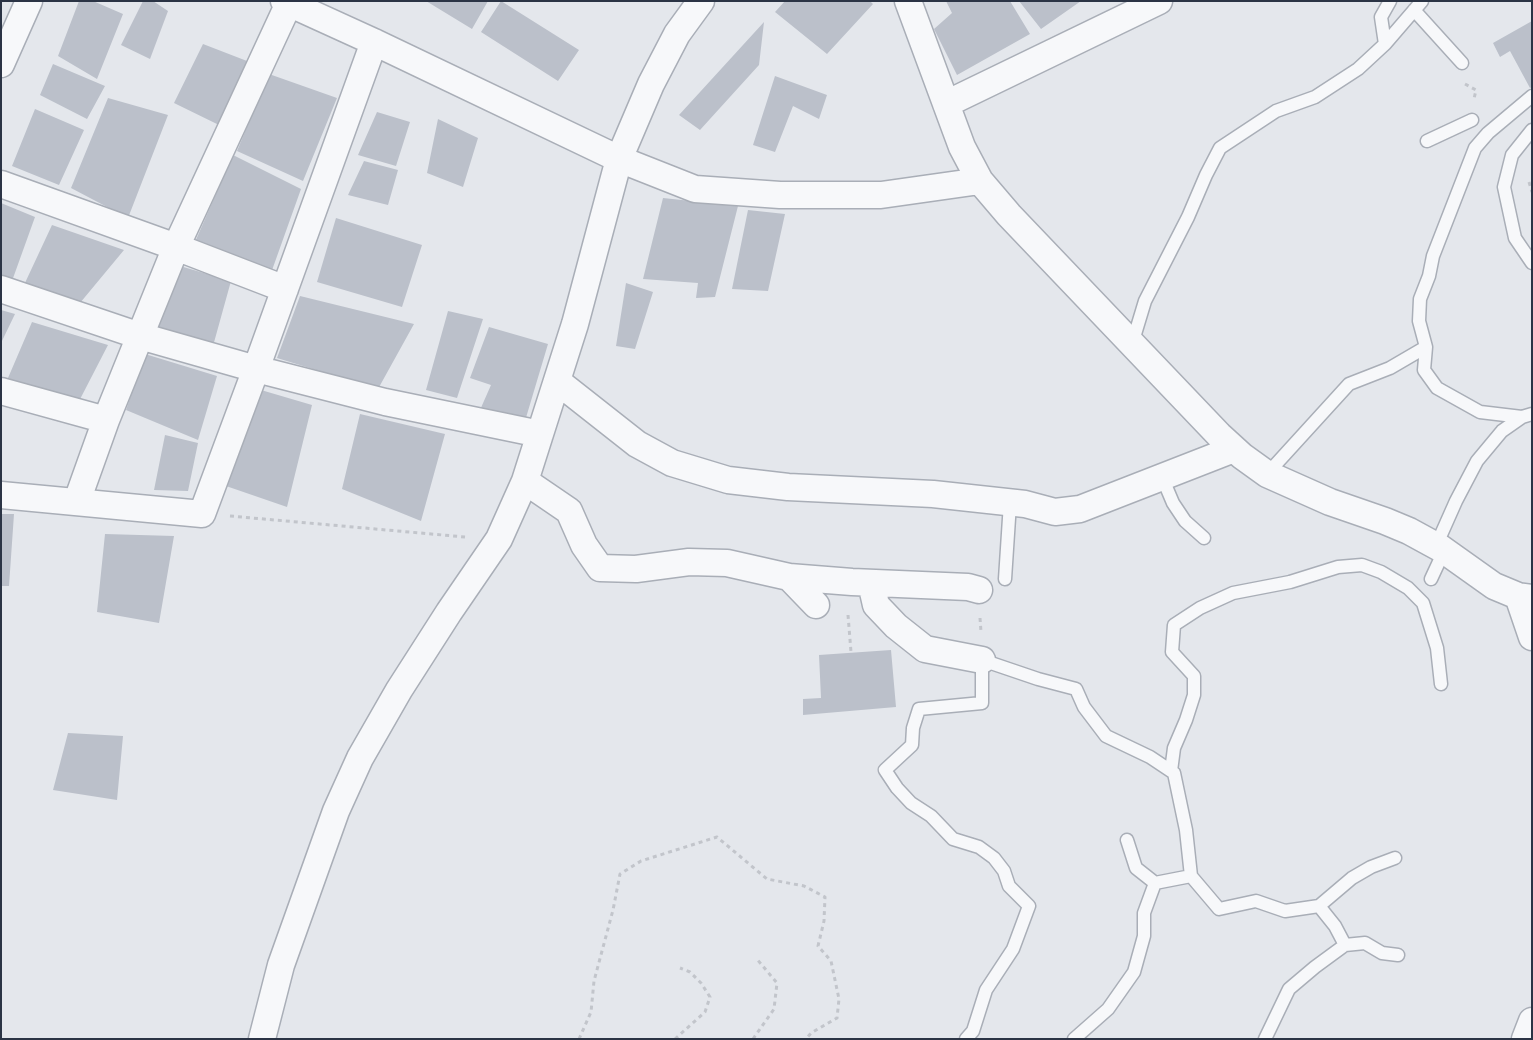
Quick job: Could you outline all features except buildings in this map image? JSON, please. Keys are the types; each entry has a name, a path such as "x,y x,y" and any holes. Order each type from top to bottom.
{"street":[{"path":"1,64 29,1"},
{"path":"262,1039 281,965 336,812 360,758 399,690 499,540 525,481 575,324 619,159 651,84 677,34 700,1"},
{"path":"908,1 962,147 980,181 1009,216 1191,406 1234,449 1267,474 1330,502 1409,531 1440,548 1494,586 1525,597 1532,637"},
{"path":"946,104 1160,1"},
{"path":"78,501 106,420 176,247 287,2 619,159 695,189 780,194 881,195 980,181"},
{"path":"1,495 202,514 374,42"},
{"path":"1,184 176,247 285,289"},
{"path":"1,289 140,336 256,369 385,402 540,434"},
{"path":"557,382 637,444 672,463 728,480 788,487 933,494 1010,503 1055,512 1080,509 1234,449"},
{"path":"1,391 106,420"},
{"path":"525,481 569,511 584,545 600,568 636,569 689,562 727,563 789,577 871,583 968,586 979,590"},
{"path":"789,577 816,605"},
{"path":"871,583 876,605 896,626 925,649 982,660"},
{"path":"1525,1039 1532,1021"}],"lane":[{"path":"1385,44 1382,17 1390,1"},
{"path":"1132,344 1145,301 1188,217 1220,148 1276,110 1315,97 1358,69 1385,44 1418,6 1462,63"},
{"path":"1527,416 1480,412 1437,388 1424,370 1426,347 1419,321 1420,299 1430,276 1433,256 1475,148 1488,133 1532,96"},
{"path":"1427,141 1472,120"},
{"path":"1532,130 1512,155 1504,187 1515,238 1532,263"},
{"path":"1267,474 1349,384 1390,368 1426,347"},
{"path":"1431,579 1456,501 1477,461 1502,431 1527,416"},
{"path":"1162,477 1173,503 1184,521 1204,538"},
{"path":"1005,579 1010,503"},
{"path":"1171,771 1174,748 1194,695 1194,676 1172,652 1174,625 1200,608 1233,594 1290,582 1338,567 1362,565 1387,574 1408,588 1423,603 1437,648 1441,684"},
{"path":"966,1039 973,1031 986,990 1013,949 1029,906 1009,886 1004,872 994,858 979,848 953,839 931,816 911,803 897,788 885,770 912,745 913,728 919,709 982,704 982,660 1038,679 1076,689 1084,707 1106,736 1150,757 1174,773 1186,830 1191,876 1219,909 1256,901 1285,911 1319,906 1352,878 1371,867 1395,858"},
{"path":"1127,840 1136,868 1155,882 1191,876"},
{"path":"1074,1039 1108,1009 1134,972 1144,936 1144,913 1155,882"},
{"path":"1319,906 1346,945"},
{"path":"1264,1039 1289,989 1315,967 1346,945 1364,943 1382,953 1398,955"}],"path":[{"path":"202,514 499,540"},
{"path":"979,590 982,660"},
{"path":"579,1039 592,1012 594,981 613,910 620,874 641,861 717,837 767,879 804,886 825,897 824,921 818,946 831,961 838,999 837,1018 810,1033 806,1039"},
{"path":"754,1039 774,1009 777,983 756,958"},
{"path":"675,1039 705,1012 710,997 701,982 690,972 680,968"}]}
